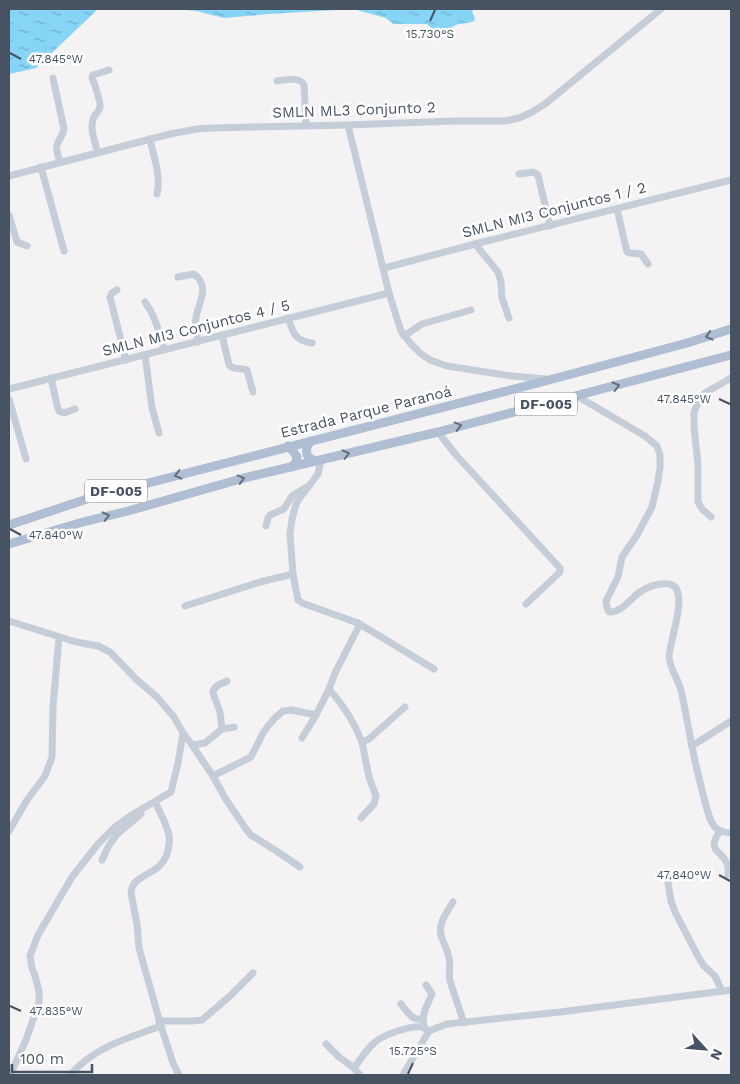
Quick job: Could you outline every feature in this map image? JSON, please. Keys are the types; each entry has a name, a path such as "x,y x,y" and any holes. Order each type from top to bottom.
{"main road":[{"name":"Estrada Parque Paranoá","path":"9,525 90,498 549,380 687,343 731,329"},
{"name":"DF-005","path":"9,544 244,478 438,432 731,355"},
{"path":"310,440 306,454 308,457 318,461"},
{"path":"288,446 297,457 292,467"}],"street":[{"name":"SMLN ML3 Conjunto 2","path":"9,176 161,136 197,129 446,121 505,121 519,118 545,104 661,9"},
{"path":"98,152 92,124 100,105 92,76 109,70"},
{"path":"53,78 64,129 63,136 56,147 60,162"},
{"path":"276,80 299,79 303,82 306,125"},
{"path":"348,125 389,292 399,326 404,336 420,353 439,364 549,380"},
{"path":"150,139 158,176 157,194"},
{"path":"41,167 64,251"},
{"path":"519,174 533,172 538,174 550,226"},
{"name":"SMLN MI3 Conjuntos 1 / 2","path":"384,268 731,180"},
{"path":"617,209 627,252 630,254 641,254 648,264"},
{"path":"9,215 17,242 27,246"},
{"path":"475,244 498,272 502,298 509,318"},
{"path":"178,277 194,274 199,279 202,287 202,297 195,318 198,342"},
{"path":"117,290 110,297 126,360"},
{"name":"SMLN MI3 Conjuntos 4 / 5","path":"9,388 222,336 389,292"},
{"path":"146,302 158,326 164,350"},
{"path":"404,336 422,324 471,310"},
{"path":"288,318 296,338 312,343"},
{"path":"222,336 229,365 232,368 247,370 253,392"},
{"path":"145,355 152,408 159,433"},
{"path":"512,376 512,388"},
{"path":"51,378 59,411 64,413 75,410"},
{"path":"711,517 702,509 698,502 698,466 694,412 705,393 731,378"},
{"path":"577,396 646,436 655,443 659,450 660,468 652,507 634,540 623,554 618,577 606,604 609,612 614,612 638,593 656,584 670,584 678,590 679,607 670,644 670,658 681,691 708,815 713,825 720,831 731,833"},
{"path":"9,399 26,459"},
{"path":"438,432 456,455 560,568 560,572 526,604"},
{"path":"318,461 318,474 296,504 292,519 290,534 293,574 298,600 358,623 434,669"},
{"path":"266,526 270,516 284,509 292,496 310,485"},
{"path":"185,606 260,582 293,574"},
{"path":"9,620 76,642 98,646 110,652 137,680 157,697 174,717 213,776 225,798 251,835 300,867"},
{"path":"302,738 329,689 358,623"},
{"path":"9,831 45,776 52,757 53,707 59,637"},
{"path":"222,729 221,716 213,690 227,681"},
{"path":"329,689 348,712 357,729 376,796 374,804 360,818"},
{"path":"362,742 369,739 405,707"},
{"path":"213,776 251,757 263,733 283,711 291,710 316,715"},
{"path":"692,746 731,721"},
{"path":"193,745 205,742 222,729 234,727"},
{"path":"10,1075 26,1040 39,1002 39,992 30,956 38,935 72,877 115,827 173,790 183,733"},
{"path":"155,802 169,836 168,852 159,867 135,882 131,893 139,948 160,1023 173,1063 179,1075"},
{"path":"102,860 117,834 146,808"},
{"path":"720,831 714,843 716,849 728,865 728,875"},
{"path":"667,876 671,901 675,912 700,960 715,976 722,991"},
{"path":"453,902 442,921 440,929 449,958 448,976 464,1023"},
{"path":"70,1075 83,1062 103,1048 119,1040 160,1023 202,1020 253,973"},
{"path":"403,1075 427,1029 423,1019 424,1008 432,994 426,985"},
{"path":"354,1068 378,1040 407,1028 427,1029 447,1024 731,990"},
{"path":"401,1004 415,1020 423,1019"},
{"path":"326,1044 360,1075"}],"water":[{"path":"9,9 98,9 36,68 9,74"},
{"path":"174,9 353,9 224,18 196,11"},
{"path":"353,9 474,9 472,12 475,18 474,21 456,25 440,33 433,30 427,24 393,24 386,18"}]}
